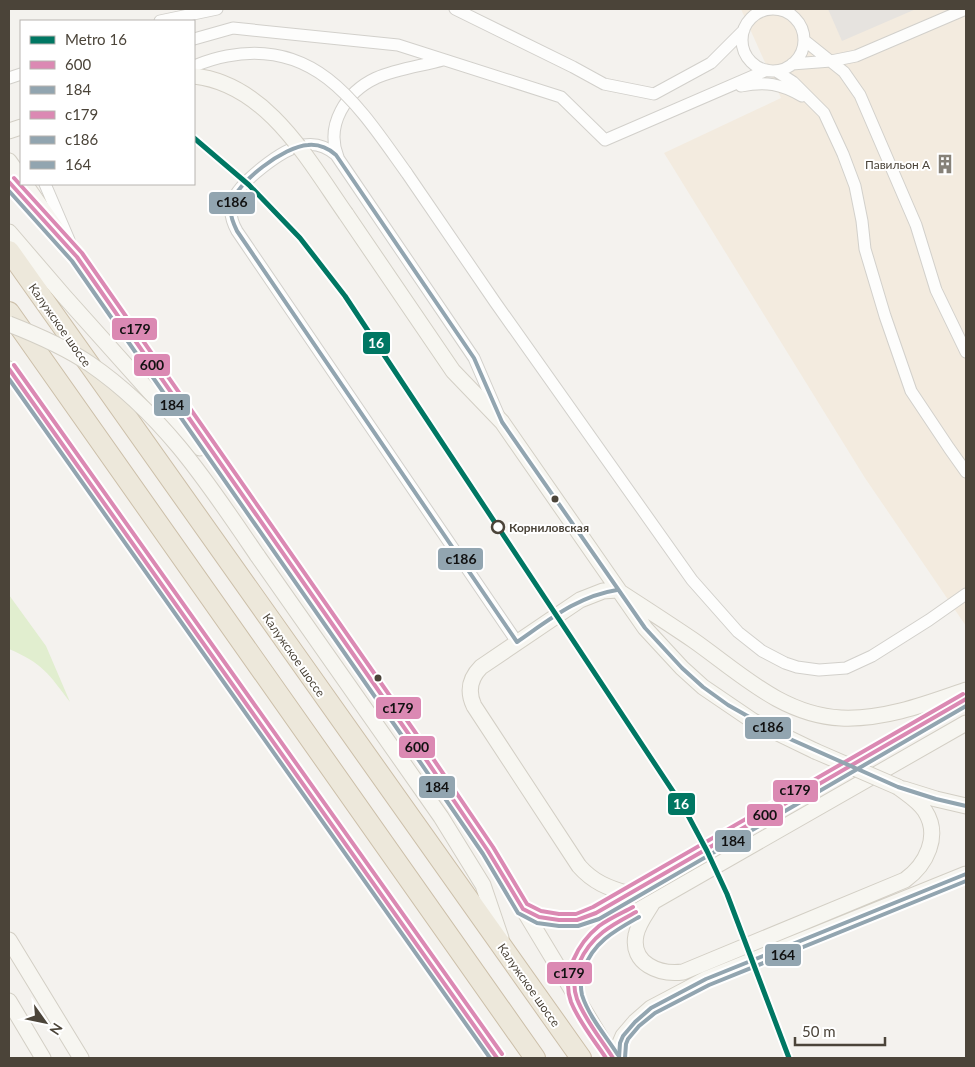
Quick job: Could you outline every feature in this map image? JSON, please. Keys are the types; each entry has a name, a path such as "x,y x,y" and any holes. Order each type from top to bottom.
{"highway":[{"name":"Калужское шоссе","path":"9,251 581,1058"},
{"path":"9,312 535,1058"}],"main road":[{"path":"195,76 240,91 260,104 278,121 346,214 453,371 502,422 645,628 703,687 753,721 815,751 898,786 936,799 966,806"},
{"path":"9,160 20,176"},
{"path":"9,182 77,257"},
{"path":"26,185 245,497 488,851 613,1058"},
{"path":"9,232 245,497"},
{"path":"9,324 47,340 90,364 130,396 171,435 203,476 441,817 483,885 507,954"},
{"path":"9,369 497,1058"},
{"path":"629,894 600,884 593,880 579,866 470,698 470,688 475,673 481,667 580,600 603,591 617,590 694,641 730,669 762,690 786,704 814,715 843,718 878,716 934,702 966,690"},
{"path":"523,909 539,917 552,920 578,920 596,913 966,699"},
{"path":"577,1000 575,992 576,975 583,954 599,934 966,723"},
{"path":"653,902 638,928 635,944 641,959 647,966 672,974 683,972 900,883 921,866 927,856 931,828 924,810 898,786"},
{"path":"619,1058 620,1043 623,1036 635,1022 651,1008 698,983 742,963 966,874"},
{"path":"9,940 81,1058"},
{"path":"9,1001 43,1058"}],"street":[{"path":"165,20 218,9"},
{"path":"455,9 573,66 604,84 654,94 711,63 744,30"},
{"path":"195,39 233,28 398,45 561,97 605,140 772,70 785,69 799,56 804,40 803,32 792,13 771,9 754,12 744,30 742,39 746,55 759,67 772,70 793,82 824,113 855,186 865,249 885,316 911,391 966,472"},
{"path":"792,64 831,61 856,56 966,9"},
{"path":"804,40 844,72 860,95 916,225 936,290 966,352"},
{"path":"195,66 226,56 255,53 281,56 314,68 351,99 406,172 692,580 738,632 762,651 797,667 819,670 846,668 872,656 966,594"},
{"path":"443,60 374,79 354,95 341,110 334,128 334,147 339,158 474,358 502,422"},
{"path":"722,91 746,85 768,83 784,87 812,101 824,113"},
{"path":"339,158 329,149 312,145 303,145 286,151 252,175 237,192 230,214 233,224 517,642"},
{"path":"45,185 77,257"}],"shaded area":[{"path":"741,9 966,9 966,626 865,478 664,153 781,98"},
{"path":"828,9 916,9 842,41"}],"green space":[{"path":"9,595 46,646 70,702 44,670 30,659 9,649"}],"metro line":[{"name":"16","path":"195,139 249,185 300,238 345,296 684,808 727,894 789,1058"}],"transit line":[{"name":"с186","path":"617,590 577,603 552,617 517,642 237,231 231,215 231,205 235,196 251,176 275,158 298,147 308,145 319,146 326,148 336,155 474,358 502,422 645,628 682,668 703,687 728,705 781,735 898,787 966,806"},
{"name":"с179","path":"14,178 20,185"},
{"name":"600","path":"9,182 77,257 410,736 488,851 523,909 539,917 559,920 577,920 596,913 966,699"},
{"name":"с179","path":"20,185 82,253 415,732 493,847 527,904 541,911 559,914 576,914 593,907 963,694"},
{"name":"184","path":"9,191 72,261 483,854 518,913 537,923 559,926 578,926 599,919 966,706"},
{"name":"с179","path":"14,365 502,1054"},
{"name":"600","path":"9,369 497,1058"},
{"name":"184","path":"9,379 490,1058"},
{"name":"с186","path":"619,1058 620,1043 623,1036 651,1008 706,979 966,874"},
{"name":"164","path":"625,1058 628,1039 639,1026 655,1013 709,985 966,881"},
{"name":"с179","path":"606,1058 582,1024 574,1009 568,991 568,981 573,960 591,933 603,923 633,907"},
{"name":"600","path":"613,1058 580,1007 575,990 576,971 584,953 596,938 611,926 636,912"},
{"name":"184","path":"618,1055 593,1019 585,1003 581,992 582,978 588,960 599,944 614,932 639,917"}],"place":[{"name":"Павильон А","path":"945,164"},
{"name":"Корниловская","path":"498,527"}]}
